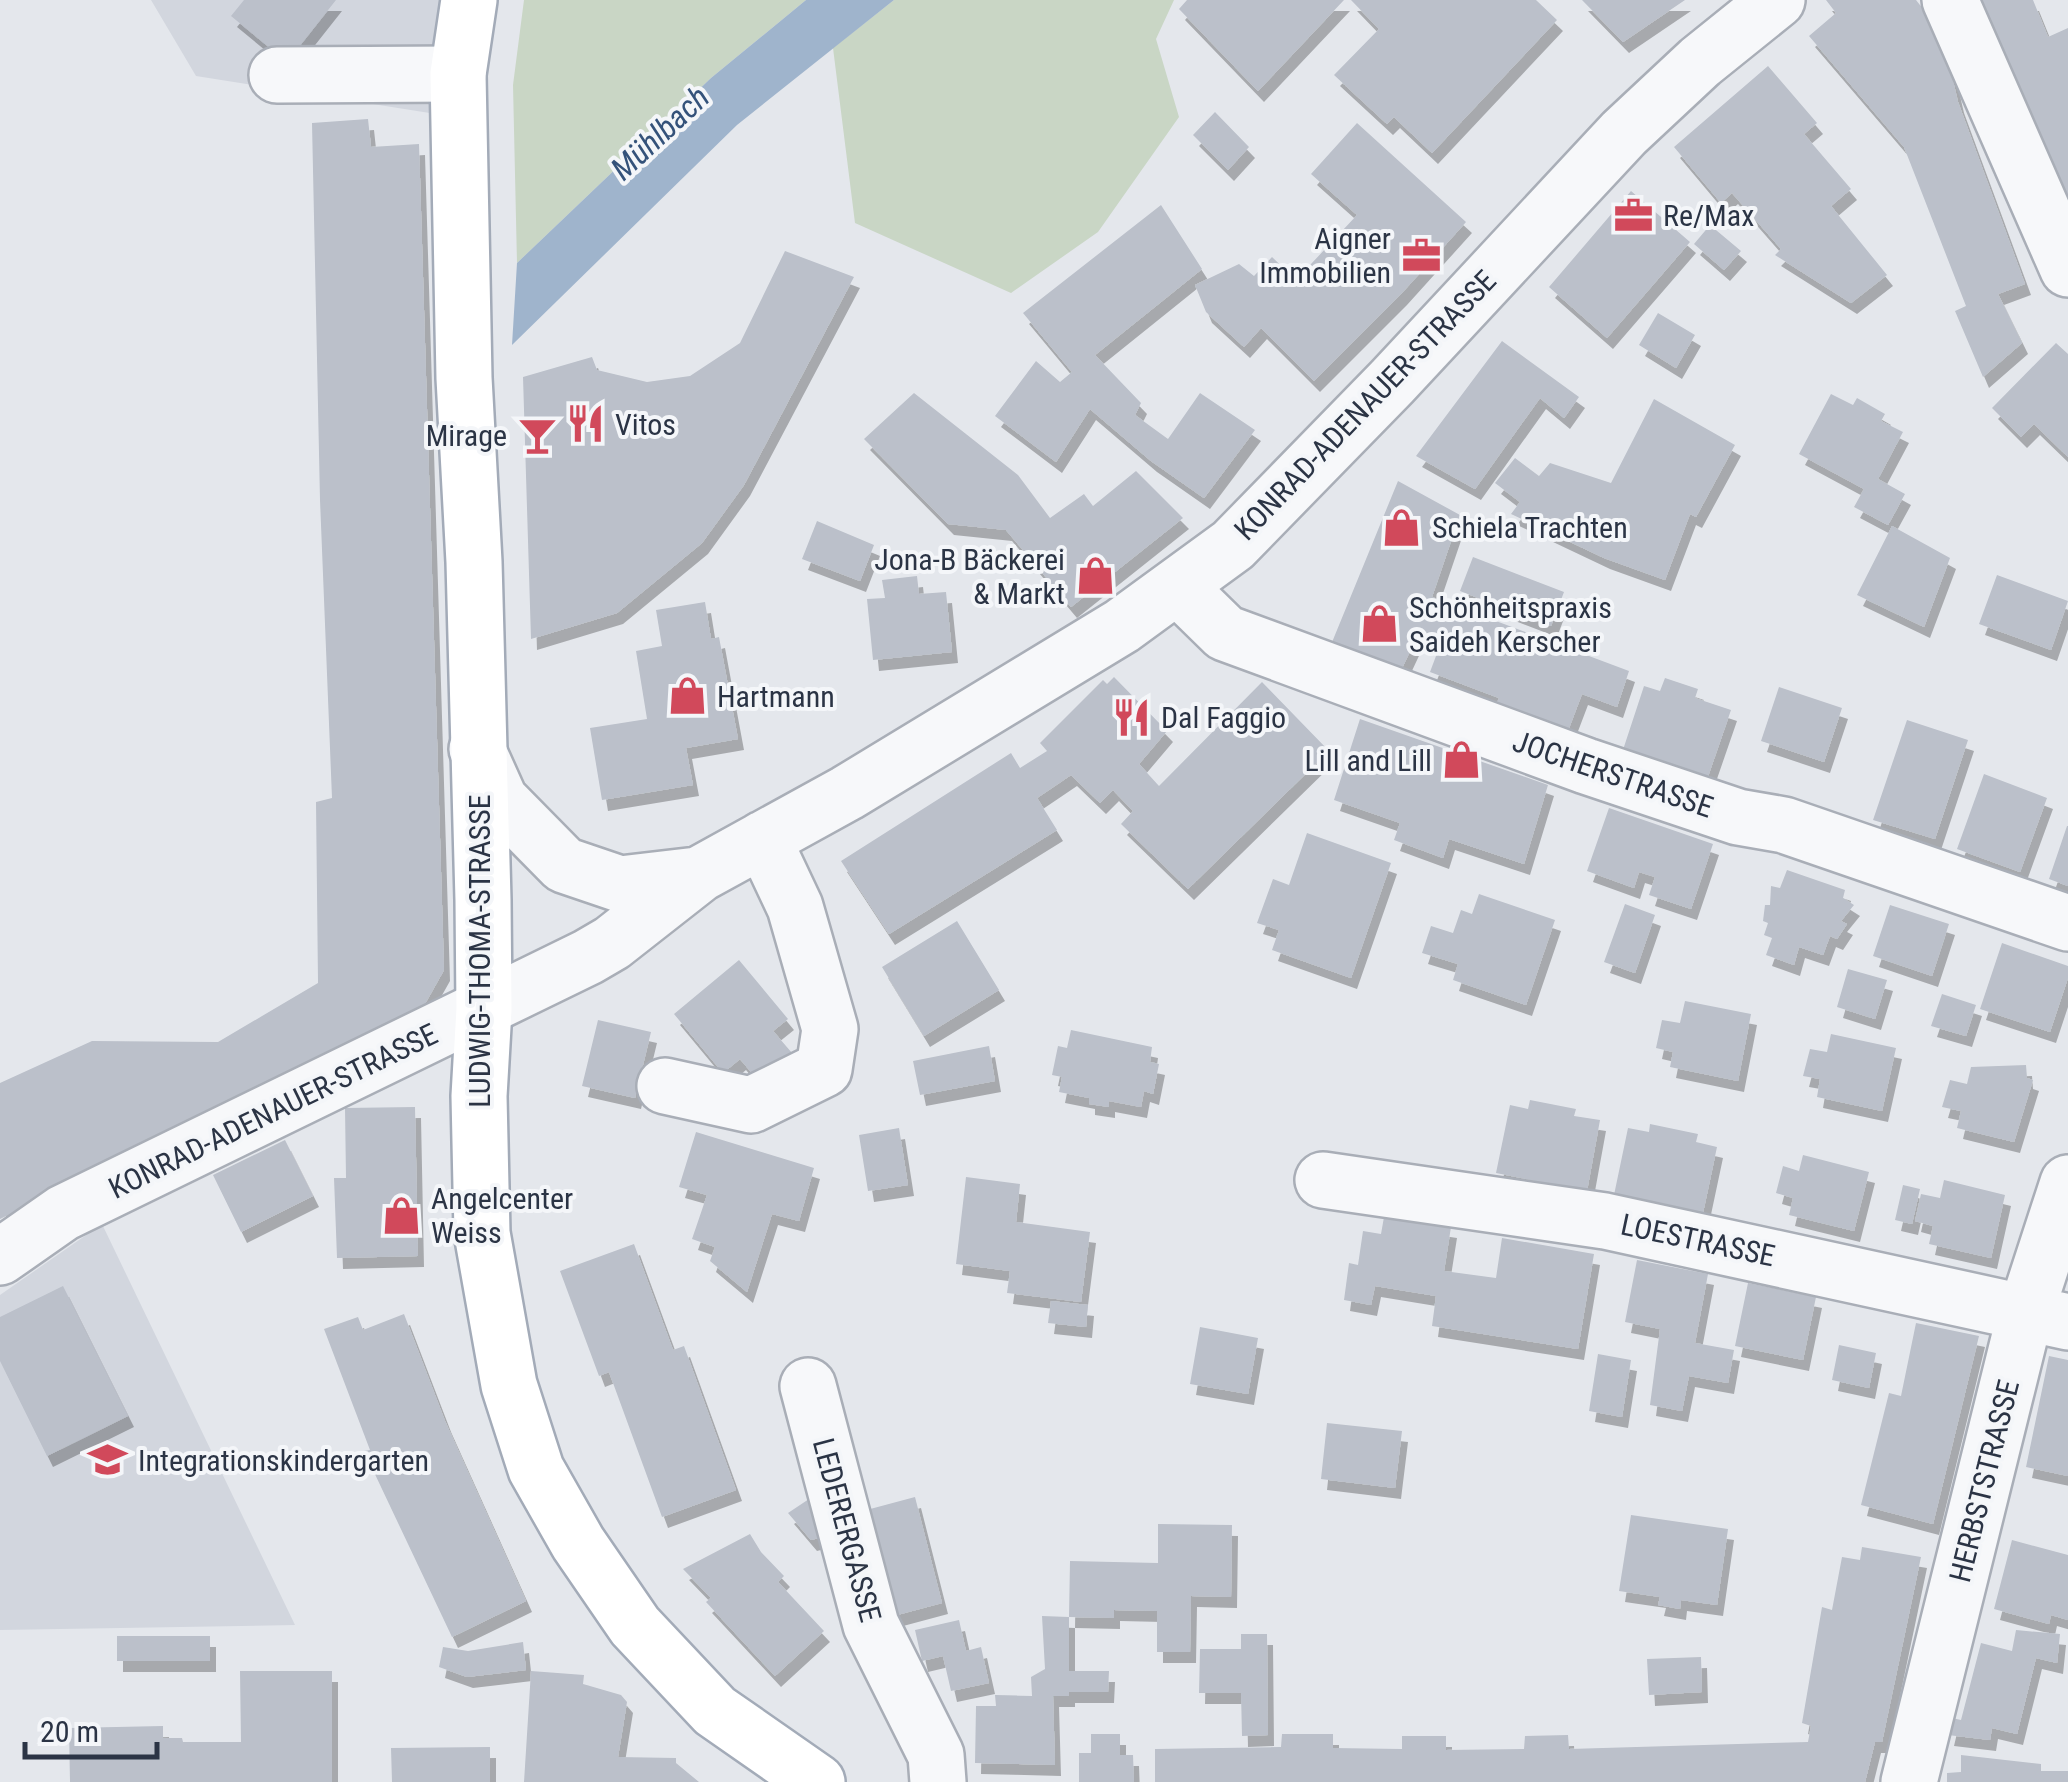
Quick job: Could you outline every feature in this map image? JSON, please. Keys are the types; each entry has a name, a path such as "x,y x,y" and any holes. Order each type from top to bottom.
{"main road":[{"name":"LUDWIG-THOMA-STRASSE","path":"469,0 458,74 484,1009 480,1096 482,1233 510,1384 536,1469 578,1543 635,1626 716,1711 817,1782"}],"street":[{"name":"KONRAD-ADENAUER-STRASSE","path":"0,1257 63,1213 612,943 700,874 847,793 1109,634 1177,586 1233,545 1282,497 1624,133 1700,62 1777,0"},
{"path":"1950,0 2068,269"},
{"path":"278,75 458,74"},
{"name":"JOCHERSTRASSE","path":"1177,586 1225,633 1586,766 1738,817 1784,826 2068,923"},
{"name":"KONRAD-ADENAUER-STRASSE","path":"477,749 500,800 564,864 620,884 700,874"},
{"path":"666,1086 751,1105 824,1069 830,1029 795,907 762,839"},
{"name":"LOESTRASSE","path":"1323,1180 1605,1221 2047,1318"},
{"name":"HERBSTSTRASSE","path":"1908,1782 2047,1318 2068,1184"},
{"name":"LEDERERGASSE","path":"808,1386 871,1625 936,1755 938,1782"}],"shaded area":[{"path":"151,0 443,0 436,114 196,76"},
{"name":"Integrationskindergarten","path":"102,1224 295,1625 0,1630 0,1295"}],"green space":[{"path":"524,0 806,0 711,78 517,263 513,85"},
{"path":"894,0 1174,0 1156,39 1179,117 1098,232 1011,293 855,223 833,48"}],"water":[{"name":"Mühlbach","path":"806,0 894,0 737,125 512,345 517,263 711,78"}],"building":[{"path":"244,0 336,0 287,62 231,16"},
{"path":"1187,0 1344,0 1258,91 1179,9"},
{"path":"1351,0 1536,0 1557,20 1432,153 1394,117 1387,124 1334,75 1379,29"},
{"path":"1582,0 1685,0 1623,42"},
{"path":"1826,0 1916,0 1942,33 1958,102 2025,284 1998,294 2022,343 1983,377 1955,311 1966,306 1904,147 1809,36 1836,13"},
{"path":"1973,0 2033,0 2048,37 2068,28 2068,249"},
{"path":"1768,66 1817,123 1804,134 1851,189 1831,206 1887,275 1851,303 1775,255 1781,249 1732,193 1721,203 1674,147"},
{"path":"1215,112 1249,147 1228,170 1193,135"},
{"path":"368,119 371,147 419,144 444,970 421,1011 0,1219 0,1083 92,1041 218,1042 318,983 316,802 332,798 320,500 312,123"},
{"path":"1357,123 1466,222 1314,381 1261,328 1244,347 1206,312 1195,285 1239,264 1254,276 1272,257 1296,280 1357,215 1311,174"},
{"path":"1631,191 1690,242 1607,338 1549,287"},
{"path":"1161,205 1202,269 1095,355 1141,403 1135,415 1168,439 1200,393 1255,430 1204,498 1151,461 1090,409 1056,462 995,416 1036,361 1060,382 1072,372 1023,313"},
{"path":"1710,225 1741,251 1724,270 1694,244"},
{"path":"785,251 854,277 744,485 702,543 617,613 531,639 523,377 592,357 597,370 647,382 690,376 740,343"},
{"path":"1658,313 1695,335 1676,368 1639,345"},
{"path":"1502,341 1579,397 1564,418 1540,398 1475,489 1416,456"},
{"path":"2056,343 2068,354 2068,457 2034,424 2021,437 1992,408"},
{"path":"914,393 1018,475 1050,518 1084,494 1093,506 1136,471 1183,518 1071,607 1006,530 948,524 864,439"},
{"path":"1831,394 1853,405 1857,398 1885,414 1881,421 1903,432 1878,479 1905,494 1888,525 1854,507 1864,489 1799,454"},
{"path":"1654,399 1735,445 1696,517 1690,514 1665,580 1604,558 1511,514 1520,502 1495,483 1515,458 1539,476 1550,463 1611,483"},
{"path":"1398,481 1460,515 1432,597 1629,671 1617,707 1582,694 1563,744 1492,716 1499,698 1430,672 1442,640 1419,632 1397,679 1328,652"},
{"path":"817,521 874,545 860,581 802,559"},
{"path":"1892,526 1950,558 1924,627 1857,595"},
{"path":"1473,557 1564,592 1551,626 1460,591"},
{"path":"1997,575 2068,601 2051,650 1979,624"},
{"path":"917,576 919,594 946,592 952,652 873,660 867,599 885,598 882,580"},
{"path":"705,602 711,639 719,637 738,739 686,748 693,785 602,800 590,728 647,719 636,651 662,646 656,610"},
{"path":"1114,677 1167,731 1139,764 1159,786 1262,682 1329,751 1188,889 1121,824 1133,811 1113,790 1100,803 1071,775 1037,798 1057,830 889,934 841,861 1011,753 1020,768 1047,751 1040,743 1103,680 1107,684"},
{"path":"1665,678 1698,689 1695,698 1731,710 1703,791 1619,762 1644,686 1660,691"},
{"path":"1779,687 1842,708 1824,762 1761,741"},
{"path":"1360,719 1548,785 1524,864 1449,839 1443,858 1394,840 1400,823 1334,800"},
{"path":"1907,720 1968,740 1935,839 1873,820"},
{"path":"1984,774 2047,798 2020,872 1957,849"},
{"path":"1609,808 1713,844 1691,909 1649,895 1655,877 1639,872 1634,888 1587,871"},
{"path":"2068,826 2068,886 2049,879"},
{"path":"1307,833 1391,863 1351,978 1272,950 1279,930 1257,923 1273,879 1289,885"},
{"path":"1787,870 1845,890 1843,898 1854,905 1841,921 1847,924 1837,939 1830,936 1823,955 1799,947 1794,965 1766,955 1772,938 1764,935 1768,923 1763,921 1765,905 1770,905 1771,886 1780,888"},
{"path":"1479,894 1555,920 1526,1005 1453,980 1458,964 1422,953 1431,926 1453,933 1461,910 1472,914"},
{"path":"1625,904 1655,915 1635,973 1604,962"},
{"path":"1890,905 1949,924 1932,976 1873,956"},
{"path":"957,921 999,990 924,1036 882,967"},
{"path":"2002,943 2068,966 2068,978 2050,1032 1980,1009"},
{"path":"739,960 788,1019 773,1031 799,1061 762,1085 740,1059 723,1073 674,1014"},
{"path":"1848,969 1887,980 1875,1019 1837,1007"},
{"path":"1942,994 1976,1005 1966,1036 1931,1026"},
{"path":"1685,1001 1751,1014 1738,1081 1670,1067 1673,1052 1656,1048 1662,1020 1680,1023"},
{"path":"598,1020 651,1032 635,1098 582,1086"},
{"path":"1071,1030 1152,1047 1150,1062 1159,1064 1153,1094 1144,1091 1141,1107 1109,1101 1109,1107 1089,1104 1089,1098 1059,1092 1062,1077 1052,1075 1058,1046 1067,1048"},
{"path":"1831,1034 1896,1048 1882,1111 1817,1097 1820,1079 1803,1076 1810,1049 1827,1052"},
{"path":"989,1046 995,1081 920,1095 913,1061"},
{"path":"2026,1065 2027,1078 2033,1080 2014,1142 1957,1128 1961,1111 1942,1107 1950,1080 1967,1084 1971,1067"},
{"path":"1530,1100 1576,1109 1574,1116 1600,1120 1587,1191 1496,1173 1510,1105 1528,1109"},
{"path":"415,1107 418,1256 337,1258 334,1178 346,1178 345,1108"},
{"path":"1650,1124 1698,1134 1696,1142 1717,1147 1703,1213 1614,1195 1628,1128 1649,1132"},
{"path":"899,1128 908,1185 868,1191 859,1135"},
{"path":"696,1132 814,1168 799,1221 772,1214 747,1292 710,1261 715,1247 692,1239 707,1195 679,1187"},
{"path":"285,1140 313,1196 241,1232 213,1175"},
{"path":"1803,1155 1869,1172 1854,1231 1789,1215 1793,1198 1776,1193 1783,1166 1799,1171"},
{"path":"966,1177 1020,1184 1016,1222 1090,1232 1081,1302 1007,1293 1010,1271 956,1264"},
{"path":"1944,1180 2005,1195 1991,1258 1929,1244 1933,1226 1915,1221 1921,1194 1940,1198"},
{"path":"1903,1185 1920,1189 1912,1224 1895,1220"},
{"path":"1384,1217 1451,1227 1444,1271 1496,1278 1502,1238 1594,1254 1578,1349 1432,1326 1436,1296 1375,1286 1371,1305 1344,1300 1349,1263 1358,1265 1363,1231 1381,1234"},
{"path":"634,1244 673,1350 684,1346 736,1490 662,1517 609,1372 599,1376 560,1271"},
{"path":"1637,1260 1708,1274 1695,1343 1734,1350 1728,1383 1689,1376 1682,1411 1650,1405 1660,1329 1625,1322"},
{"path":"1748,1283 1816,1297 1803,1360 1735,1346"},
{"path":"63,1286 128,1416 47,1456 0,1361 0,1317"},
{"path":"1051,1301 1088,1305 1086,1327 1048,1323"},
{"path":"404,1314 445,1421 526,1601 452,1637 364,1451 370,1450 324,1329 358,1317 363,1330"},
{"path":"1916,1323 1979,1336 1933,1524 1861,1505 1889,1393 1901,1396"},
{"path":"1200,1327 1258,1338 1248,1394 1190,1384"},
{"path":"1839,1345 1876,1353 1869,1388 1832,1380"},
{"path":"1598,1354 1631,1360 1622,1417 1589,1411"},
{"path":"2049,1356 2068,1360 2068,1476 2026,1467"},
{"path":"1327,1423 1402,1431 1395,1488 1321,1479"},
{"path":"821,1491 834,1534 811,1540 788,1513"},
{"path":"915,1497 942,1603 886,1618 859,1512"},
{"path":"1631,1515 1728,1529 1717,1605 1681,1600 1680,1609 1658,1605 1660,1597 1619,1591"},
{"path":"1158,1524 1232,1525 1231,1597 1191,1596 1190,1652 1157,1652 1157,1611 1114,1610 1114,1618 1069,1617 1070,1561 1158,1563"},
{"path":"750,1534 784,1576 778,1582 824,1631 775,1676 706,1602 711,1598 683,1569"},
{"path":"2012,1540 2068,1555 2068,1620 2051,1615 2049,1624 1994,1609"},
{"path":"1862,1547 1921,1557 1882,1742 1875,1742 1865,1782 1155,1782 1155,1749 1281,1747 1282,1734 1333,1734 1333,1748 1402,1749 1402,1736 1446,1736 1446,1750 1524,1749 1525,1736 1568,1735 1569,1749 1808,1742 1811,1726 1802,1723 1822,1607 1832,1610 1842,1557 1860,1560"},
{"path":"1042,1616 1069,1617 1069,1671 1109,1671 1108,1692 1053,1696 1055,1765 975,1763 976,1706 996,1706 995,1695 1032,1696 1031,1677 1045,1669"},
{"path":"959,1620 966,1651 981,1647 989,1683 951,1691 943,1656 922,1661 915,1630"},
{"path":"2016,1630 2060,1634 2057,1663 2036,1658 2017,1734 1992,1728 1990,1740 1948,1735 1952,1718 1961,1720 1981,1643 2012,1651"},
{"path":"1241,1634 1267,1634 1268,1735 1242,1736 1241,1693 1199,1693 1200,1649 1241,1649"},
{"path":"117,1636 210,1636 210,1661 117,1661"},
{"path":"523,1642 526,1670 467,1677 439,1667 443,1647 468,1651"},
{"path":"1701,1657 1702,1692 1649,1695 1647,1659"},
{"path":"240,1671 332,1671 332,1782 70,1782 69,1728 163,1726 163,1738 241,1742"},
{"path":"531,1671 584,1675 583,1684 621,1695 627,1702 618,1757 676,1758 676,1763 699,1782 524,1782"},
{"path":"1091,1734 1120,1734 1120,1755 1133,1755 1134,1782 1079,1782 1079,1753 1091,1753"},
{"path":"490,1747 490,1782 392,1782 391,1748"},
{"path":"1961,1755 2041,1764 2041,1771 2068,1771 2068,1782 1947,1782 1947,1773 1961,1772"}],"place":[{"name":"Re/Max","path":"1633,215"},
{"name":"Aigner Immobilien","path":"1421,255"},
{"name":"Vitos","path":"585,424"},
{"name":"Mirage","path":"537,435"},
{"name":"Schiela Trachten","path":"1402,527"},
{"name":"Jona-B Bäckerei & Markt","path":"1095,576"},
{"name":"Schönheitspraxis Saideh Kerscher","path":"1379,624"},
{"name":"Hartmann","path":"687,696"},
{"name":"Dal Faggio","path":"1131,717"},
{"name":"Lill and Lill","path":"1462,760"},
{"name":"Angelcenter Weiss","path":"401,1215"},
{"name":"Integrationskindergarten","path":"108,1460"}]}
